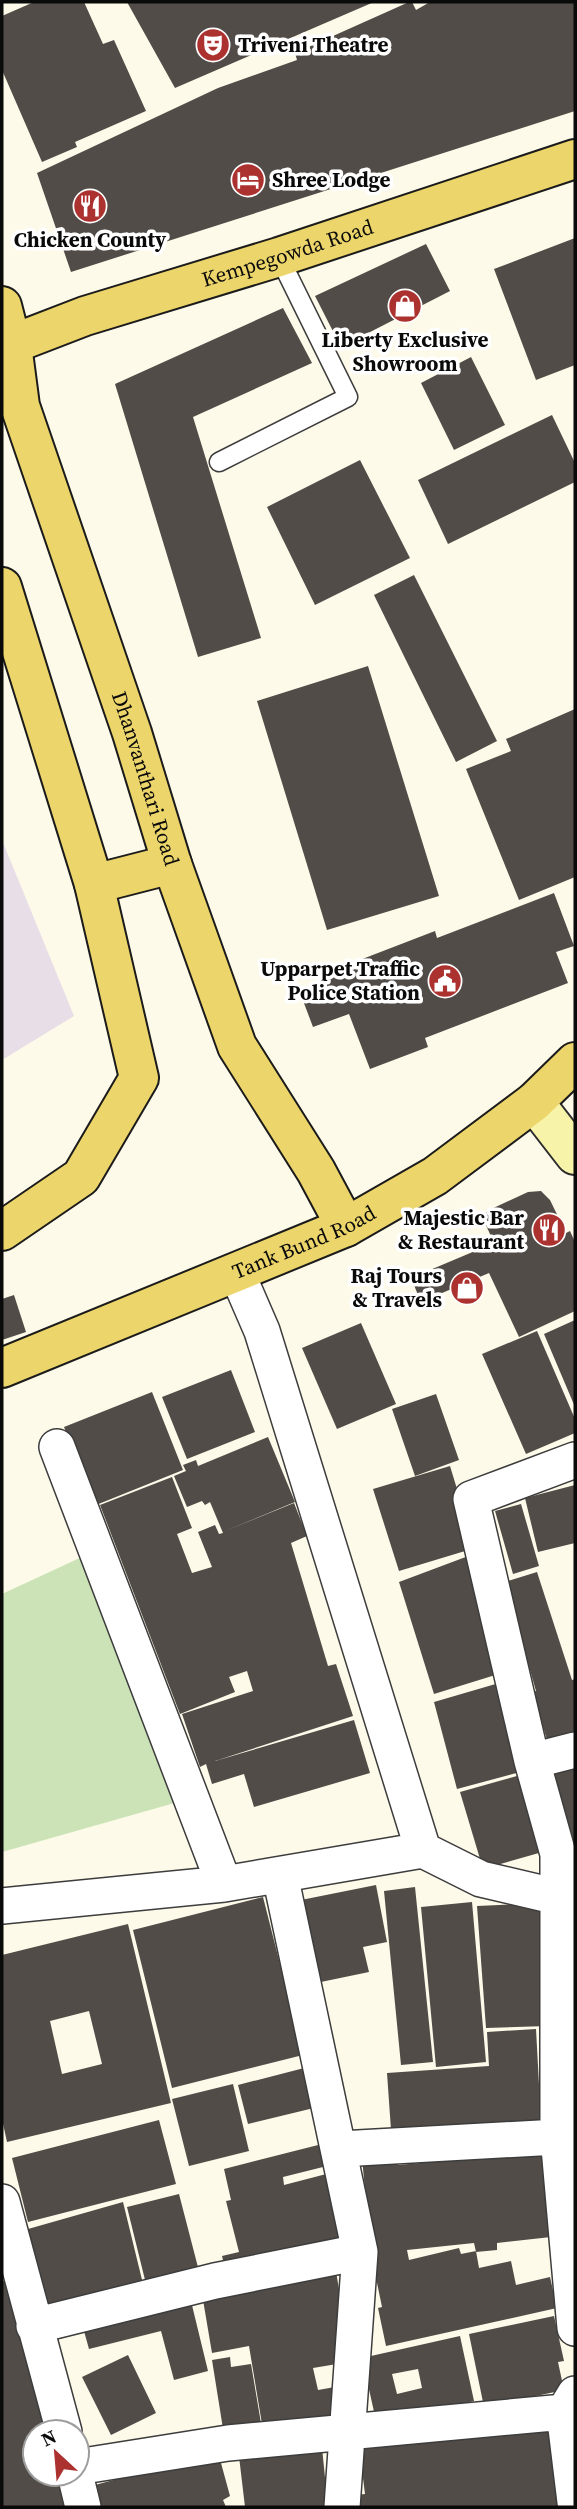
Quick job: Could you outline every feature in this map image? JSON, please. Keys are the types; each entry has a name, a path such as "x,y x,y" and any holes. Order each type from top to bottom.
{"main road":[{"name":"Kempegowda Road","path":"7,347 85,316 279,257 575,159"},
{"name":"Dhanvanthari Road","path":"2,306 7,347 20,406 132,733 172,864 237,1046 316,1171 346,1227"},
{"path":"2,587 94,884 139,1078 81,1177 2,1231"},
{"path":"94,884 172,864"},
{"name":"Tank Bund Road","path":"2,1368 346,1227 435,1176 534,1102 575,1062"}],"street":[{"path":"534,1102 575,1155"},
{"path":"236,1271 262,1331 423,1850"},
{"path":"57,1447 224,1884"},
{"path":"575,1460 471,1499 567,1900 566,2136 575,2328"},
{"path":"532,1761 575,1750"},
{"path":"2,1906 224,1884 423,1850 481,1878 567,1900"},
{"path":"280,1875 360,2252 342,2507"},
{"path":"340,2149 566,2136"},
{"path":"2,2202 60,2418"},
{"path":"34,2326 215,2281 360,2252"},
{"path":"91,2465 228,2443 346,2433 572,2405 575,2502"},
{"path":"78,2488 83,2507"}],"lane":[{"path":"219,462 348,397 279,257"}],"shaded area":[{"path":"2,840 74,1016 2,1060"}],"green space":[{"path":"84,1556 178,1802 2,1852 2,1594"}],"building":[{"path":"34,2 84,2 103,44 114,40 146,111 75,142 77,147 42,162 2,70 2,16"},
{"name":"Triveni Theatre","path":"127,2 374,2 175,88"},
{"path":"412,2 416,10 430,2 575,2 575,111 71,272 37,173 218,88 297,60 295,53"},
{"path":"575,238 575,365 536,380 494,269"},
{"path":"426,244 450,291 341,347 315,296"},
{"path":"283,308 312,363 193,417 261,638 198,657 115,384"},
{"path":"471,357 505,425 454,450 421,383"},
{"path":"552,415 575,463 575,482 448,544 418,480"},
{"path":"360,460 410,558 315,605 267,507"},
{"path":"414,575 497,741 456,762 374,595"},
{"path":"368,666 439,896 327,930 257,701"},
{"path":"575,709 575,877 519,900 466,769 511,751 506,739"},
{"name":"Upparpet Traffic Police Station","path":"554,893 574,946 556,952 568,983 425,1038 428,1047 370,1069 349,1014 313,1027 299,990 329,979 326,973 435,931 437,938"},
{"path":"541,1191 550,1200 566,1233 570,1231 575,1242 575,1311 519,1337 489,1273 421,1302 411,1278 494,1243 485,1223 487,1211 528,1192"},
{"path":"14,1295 26,1332 2,1340 2,1299"},
{"path":"575,1320 575,1407 544,1334"},
{"path":"361,1323 396,1404 337,1429 302,1348"},
{"path":"537,1331 575,1419 575,1433 526,1454 482,1354"},
{"path":"231,1370 255,1432 187,1459 162,1397"},
{"path":"152,1392 183,1470 96,1505 64,1427"},
{"path":"436,1394 459,1460 415,1476 392,1409"},
{"path":"268,1437 295,1502 225,1531 294,1503 307,1536 291,1543 328,1666 336,1664 353,1716 215,1761 354,1720 370,1773 254,1807 244,1774 212,1784 206,1764 200,1767 182,1714 253,1691 247,1671 229,1677 235,1692 180,1714 100,1505 172,1477 192,1528 177,1534 192,1573 212,1567 198,1532 215,1525 219,1534 223,1533 210,1502 205,1505 202,1501 187,1507 174,1476 186,1471 183,1465 196,1460 198,1466"},
{"path":"450,1466 475,1548 399,1571 373,1489"},
{"path":"575,1485 575,1543 538,1552 525,1498"},
{"path":"521,1504 539,1566 513,1574 495,1511"},
{"path":"471,1555 505,1672 434,1694 399,1582"},
{"path":"537,1572 572,1680 575,1679 575,1741 550,1749 532,1692 536,1691 505,1582"},
{"path":"499,1683 524,1771 457,1789 434,1702"},
{"path":"575,1760 575,1875 547,1766"},
{"path":"524,1774 546,1851 483,1869 460,1792"},
{"path":"376,1885 387,1942 363,1947 369,1972 316,1983 301,1900"},
{"path":"415,1887 433,2062 401,2065 384,1891"},
{"path":"263,1897 303,2055 172,2088 133,1930"},
{"path":"472,1902 486,2062 436,2067 421,1907"},
{"path":"543,1903 547,2026 486,2028 477,1906"},
{"path":"128,1924 171,2103 7,2142 2,2119 2,1955","holes":["89,2011 102,2064 62,2074 50,2021"]},
{"path":"536,2029 541,2121 391,2130 387,2073 489,2066 487,2032"},
{"path":"308,2067 318,2107 248,2124 238,2085"},
{"path":"233,2084 249,2151 189,2166 172,2099"},
{"path":"159,2120 176,2184 28,2222 12,2158"},
{"path":"326,2143 331,2165 283,2177 284,2185 334,2172 352,2246 226,2273 222,2256 239,2252 226,2201 231,2200 224,2169"},
{"path":"551,2146 560,2236 497,2243 497,2250 476,2252 479,2268 511,2261 516,2285 550,2277 557,2308 386,2346 378,2308 382,2307 371,2254 362,2158 397,2154 398,2165 420,2163 419,2155","holes":["474,2243 476,2251 461,2254 459,2248 409,2260 407,2250"]},
{"path":"179,2194 200,2275 147,2288 127,2207"},
{"path":"123,2202 144,2288 41,2313 21,2231"},
{"path":"335,2266 346,2329 343,2363 313,2368 318,2390 335,2387 340,2416 263,2430 249,2346 212,2353 202,2294"},
{"path":"6,2280 44,2418 21,2418 21,2488 64,2488 69,2507 2,2507 2,2282"},
{"path":"190,2297 208,2371 174,2380 161,2331 89,2349 82,2324"},
{"path":"554,2316 564,2361 558,2362 564,2390 484,2407 469,2334"},
{"path":"460,2336 474,2401 377,2425 362,2358","holes":["418,2369 422,2388 397,2394 392,2374"]},
{"path":"128,2355 156,2413 111,2435 82,2377"},
{"path":"230,2357 231,2367 251,2364 262,2429 224,2435 212,2360"},
{"path":"549,2419 565,2507 357,2507 356,2495 365,2494 358,2438"},
{"path":"321,2438 328,2507 245,2507 238,2448"},
{"path":"218,2452 230,2496 223,2500 226,2507 101,2507 95,2485"}],"place":[{"name":"Triveni Theatre","path":"213,45"},
{"name":"Shree Lodge","path":"248,180"},
{"name":"Chicken County","path":"90,206"},
{"name":"Liberty Exclusive Showroom","path":"405,306"},
{"name":"Upparpet Traffic Police Station","path":"445,981"},
{"name":"Majestic Bar & Restaurant","path":"549,1230"},
{"name":"Raj Tours & Travels","path":"467,1288"}]}
